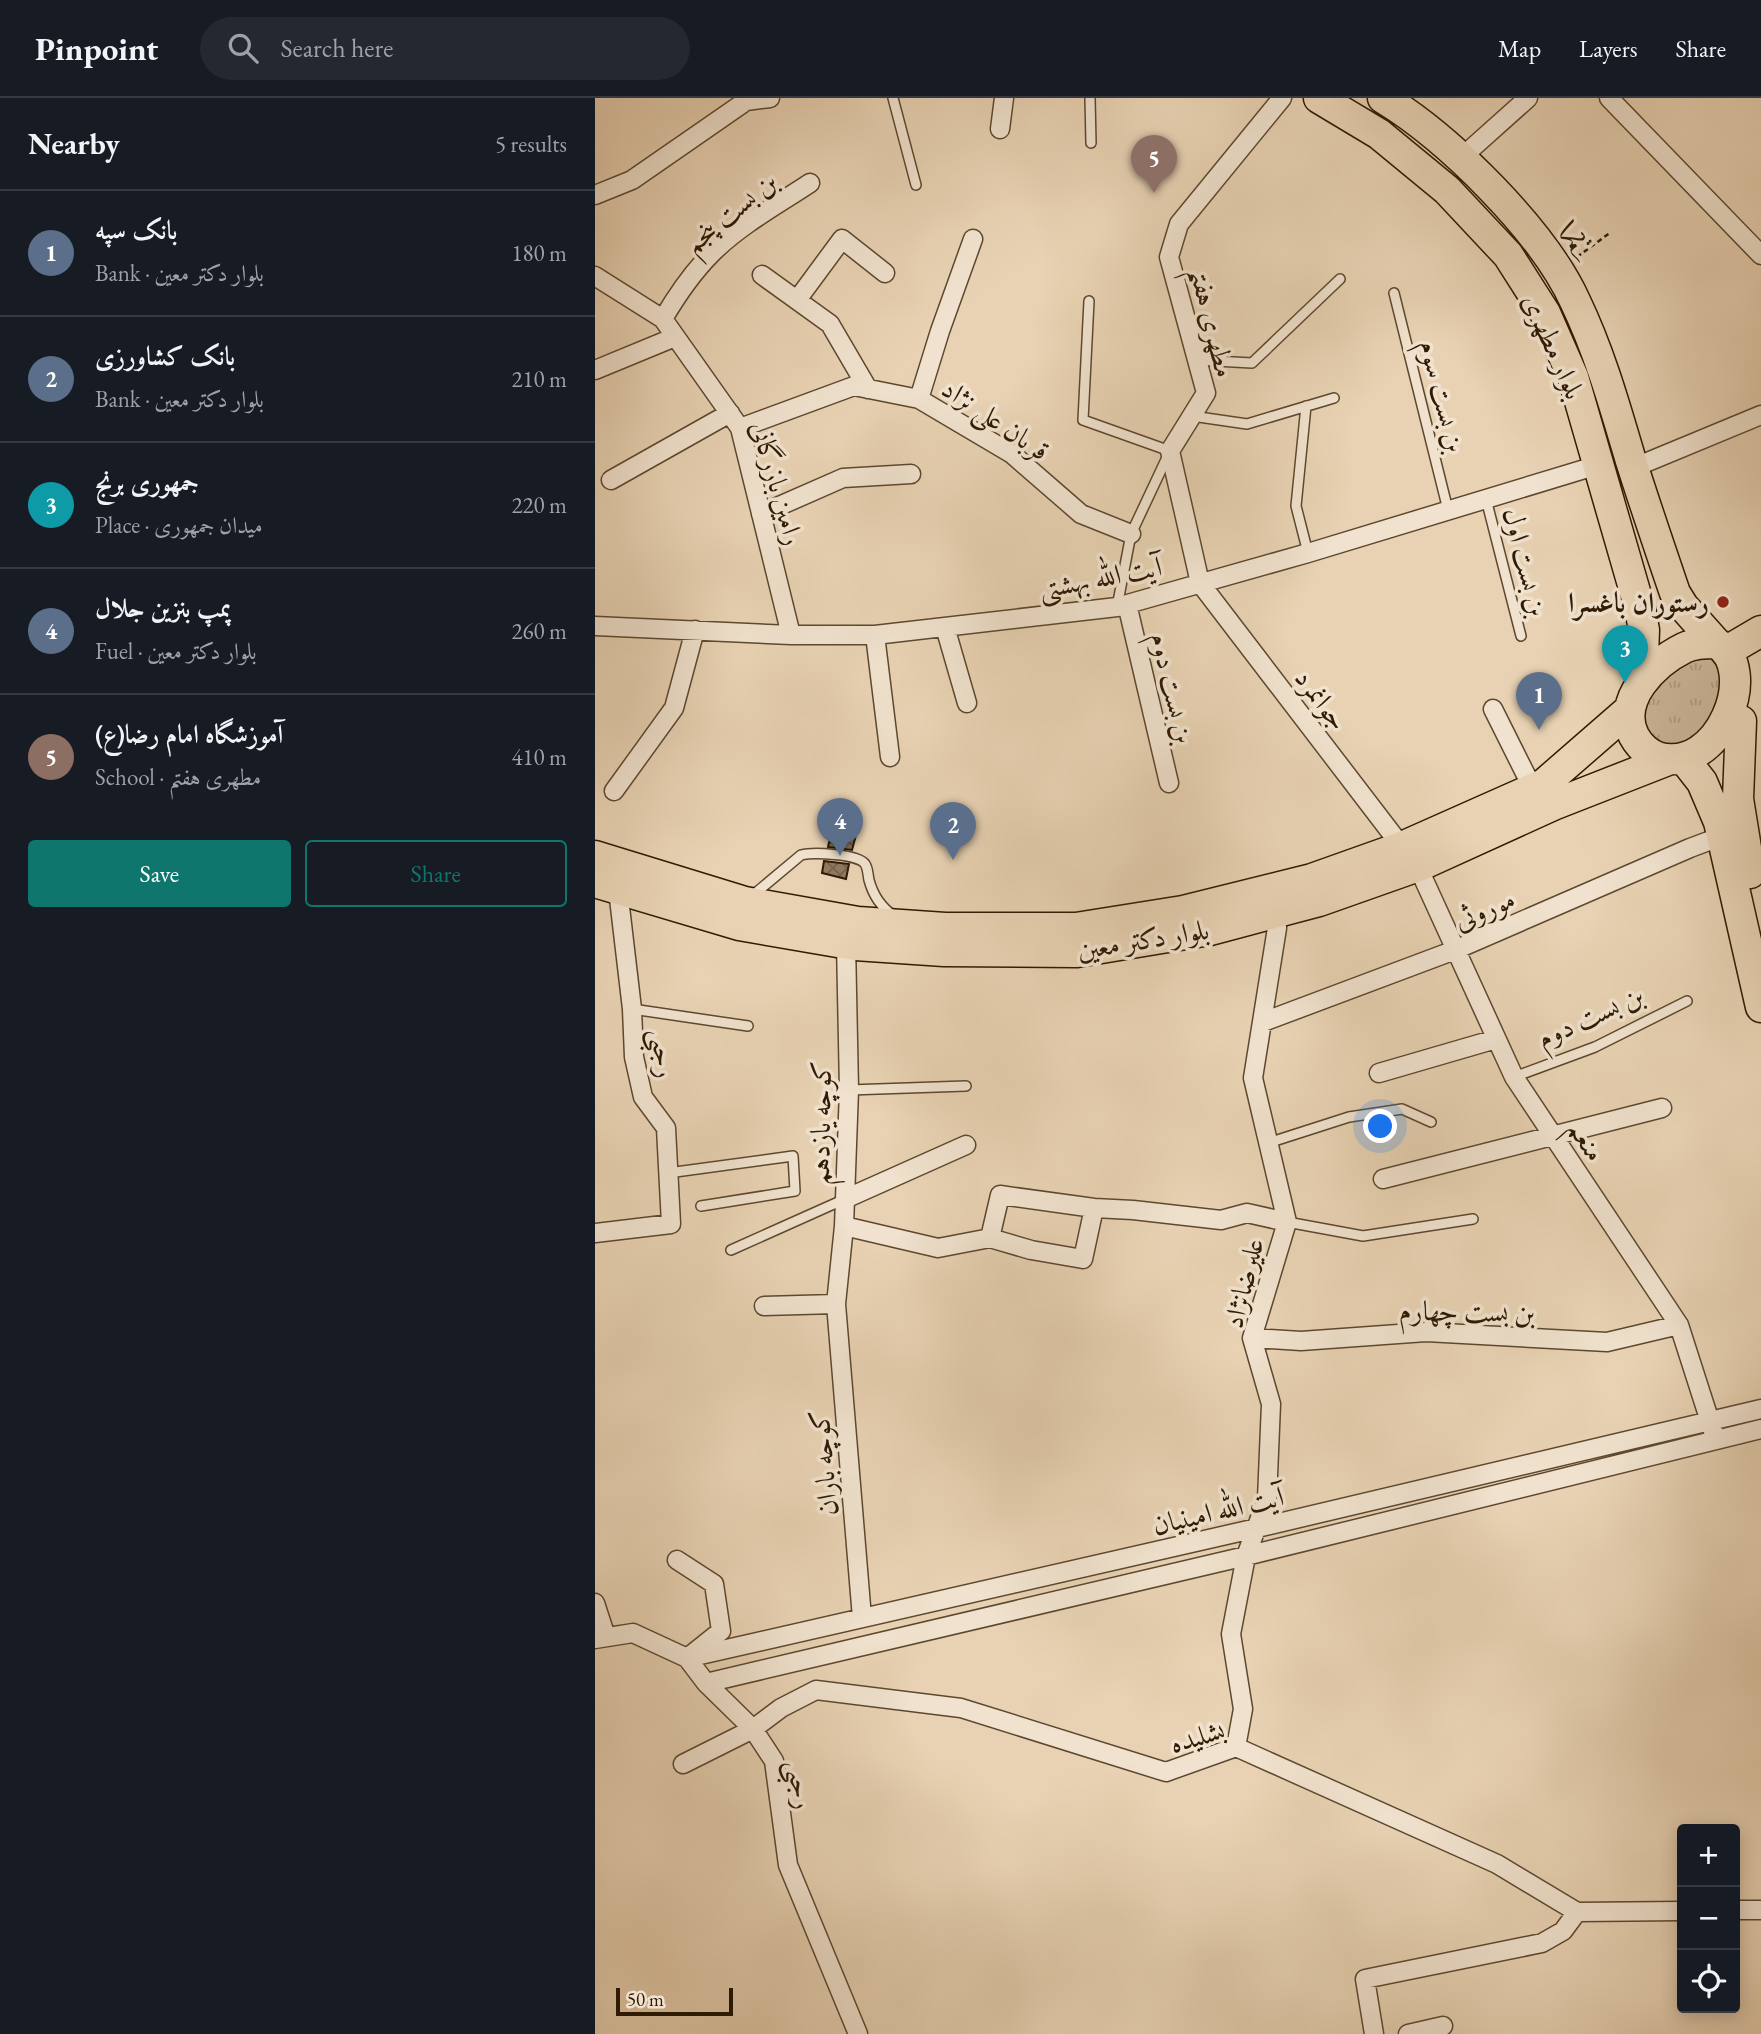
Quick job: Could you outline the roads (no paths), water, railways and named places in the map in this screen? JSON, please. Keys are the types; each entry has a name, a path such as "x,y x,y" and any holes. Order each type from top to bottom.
{"main road":[{"name":"بلوار مطهری","path":"1319,98 1379,134 1447,190 1508,255 1545,313 1567,364 1640,609 1644,630 1642,681"},
{"name":"بلوار مطهری","path":"1383,98 1398,107 1470,167 1534,235 1574,298 1603,366 1633,468 1675,593 1683,606 1724,645"},
{"path":"1640,609 1656,615 1672,602 1675,593"},
{"path":"1724,645 1746,660 1758,689 1741,721 1722,740 1699,754 1676,759 1651,755 1638,743 1630,727 1629,710 1642,681 1662,663 1685,648 1699,644 1724,645 1761,631"},
{"name":"بلوار دکتر معین","path":"595,856 745,902 858,922 945,928 1076,928 1183,911 1410,857 1544,784 1629,710"},
{"path":"1741,721 1738,799 1744,846 1761,925"},
{"path":"1676,759 1702,782 1719,822 1755,953 1761,1007"},
{"name":"بلوار دکتر معین","path":"606,886 739,925 846,943 944,951 1077,952 1210,930 1276,914 1410,857 1676,759"}],"street":[{"path":"595,195 632,180 747,101 771,98"},
{"path":"1000,129 1004,98"},
{"name":"مطهری هفتم","path":"1170,451 1206,393 1169,257 1179,223 1282,98"},
{"path":"1471,149 1528,98"},
{"path":"1621,102 1761,255"},
{"name":"بن بست پنجم","path":"663,319 683,286 713,252 742,228 810,183"},
{"path":"797,300 842,239 885,273"},
{"path":"919,399 973,239"},
{"path":"762,275 830,324 868,389"},
{"name":"رامین بازرگانی","path":"595,276 663,319 735,421 791,635"},
{"path":"595,370 675,337"},
{"name":"قربان علی نژاد","path":"735,421 854,386 919,399 1012,454 1081,514 1131,534"},
{"path":"1633,468 1761,415"},
{"path":"611,480 735,421"},
{"path":"1170,451 1200,583"},
{"name":"آیت الله بهشتی","path":"595,626 791,635 875,635 1122,606 1598,465"},
{"path":"761,514 843,478 911,474"},
{"name":"جوانمرد","path":"1200,583 1410,857"},
{"name":"بن بست دوم","path":"1122,606 1169,783"},
{"path":"945,627 967,703"},
{"path":"614,791 674,708 695,631"},
{"path":"875,635 891,757"},
{"path":"1493,709 1533,789"},
{"name":"موروثی","path":"1263,1022 1455,950 1722,836"},
{"name":"منعم","path":"1410,857 1514,1077 1679,1325 1717,1439"},
{"name":"رجبی","path":"595,1233 671,1224 666,1128 643,1097 634,1056 632,1009 606,886"},
{"name":"علیرضانژاد","path":"1236,1747 1243,1709 1231,1634 1246,1556 1267,1499 1271,1404 1252,1338 1287,1222 1253,1078 1277,928 1276,914"},
{"name":"کوچه یازدهم","path":"836,1304 844,1226 849,1090 846,943"},
{"path":"1379,1073 1496,1039"},
{"path":"1383,1179 1662,1108"},
{"path":"845,1199 966,1145"},
{"path":"990,1238 1000,1195 1094,1208 1221,1220 1247,1213 1287,1222"},
{"path":"844,1226 938,1248 990,1238 1031,1250 1083,1259 1094,1208"},
{"path":"764,1306 836,1304"},
{"name":"کوچه باران","path":"836,1304 862,1618"},
{"name":"بن بست چهارم","path":"1252,1338 1301,1341 1426,1332 1607,1342 1679,1325"},
{"name":"آیت الله امینیان","path":"687,1658 1761,1409"},
{"name":"آیت الله امینیان","path":"706,1683 1246,1556 1761,1429"},
{"path":"677,1560 714,1584 721,1631 687,1658"},
{"path":"595,1603 601,1638"},
{"name":"رجبی","path":"601,1638 633,1633 687,1658 706,1683 753,1729 774,1761 787,1865 858,2034"},
{"name":"بشلیده","path":"683,1764 753,1729 781,1709 816,1690 961,1708 1166,1773 1236,1747 1497,1864 1577,1912"},
{"path":"1740,1910 1761,1910"},
{"path":"1374,2034 1365,1979 1542,1943 1563,1931 1577,1912 1677,1911"},
{"path":"1408,2034 1443,2026"}],"lane":[{"path":"893,98 916,185"},
{"path":"1090,98 1091,143"},
{"path":"1197,360 1252,363 1340,279"},
{"name":"بن بست سوم","path":"1394,293 1448,510"},
{"path":"1089,301 1083,420 1170,451 1131,534 1122,606"},
{"path":"1192,416 1247,424 1334,398"},
{"path":"1305,406 1296,506 1308,553"},
{"name":"بن بست اول","path":"1486,499 1521,636"},
{"path":"745,902 801,855 811,852 840,856 860,859 866,864 870,883 878,900 889,913 907,925"},
{"name":"بن بست دوم","path":"1514,1077 1595,1047 1687,1000"},
{"path":"632,1009 748,1026"},
{"path":"849,1090 967,1086"},
{"path":"1268,1143 1349,1117 1402,1109 1431,1122"},
{"path":"668,1174 793,1156 795,1191 701,1206"},
{"path":"731,1250 845,1199"},
{"path":"1287,1222 1363,1236 1473,1219"}],"place":[{"name":"آموزشگاه امام رضا(ع)","path":"1154,193"},
{"name":"رستوران باغسرا","path":"1723,602"},
{"name":"جمهوری برنج","path":"1625,683"},
{"name":"بانک سپه","path":"1539,730"},
{"name":"پمپ بنزین جلال","path":"840,856"},
{"name":"بانک کشاورزی","path":"953,860"}]}
